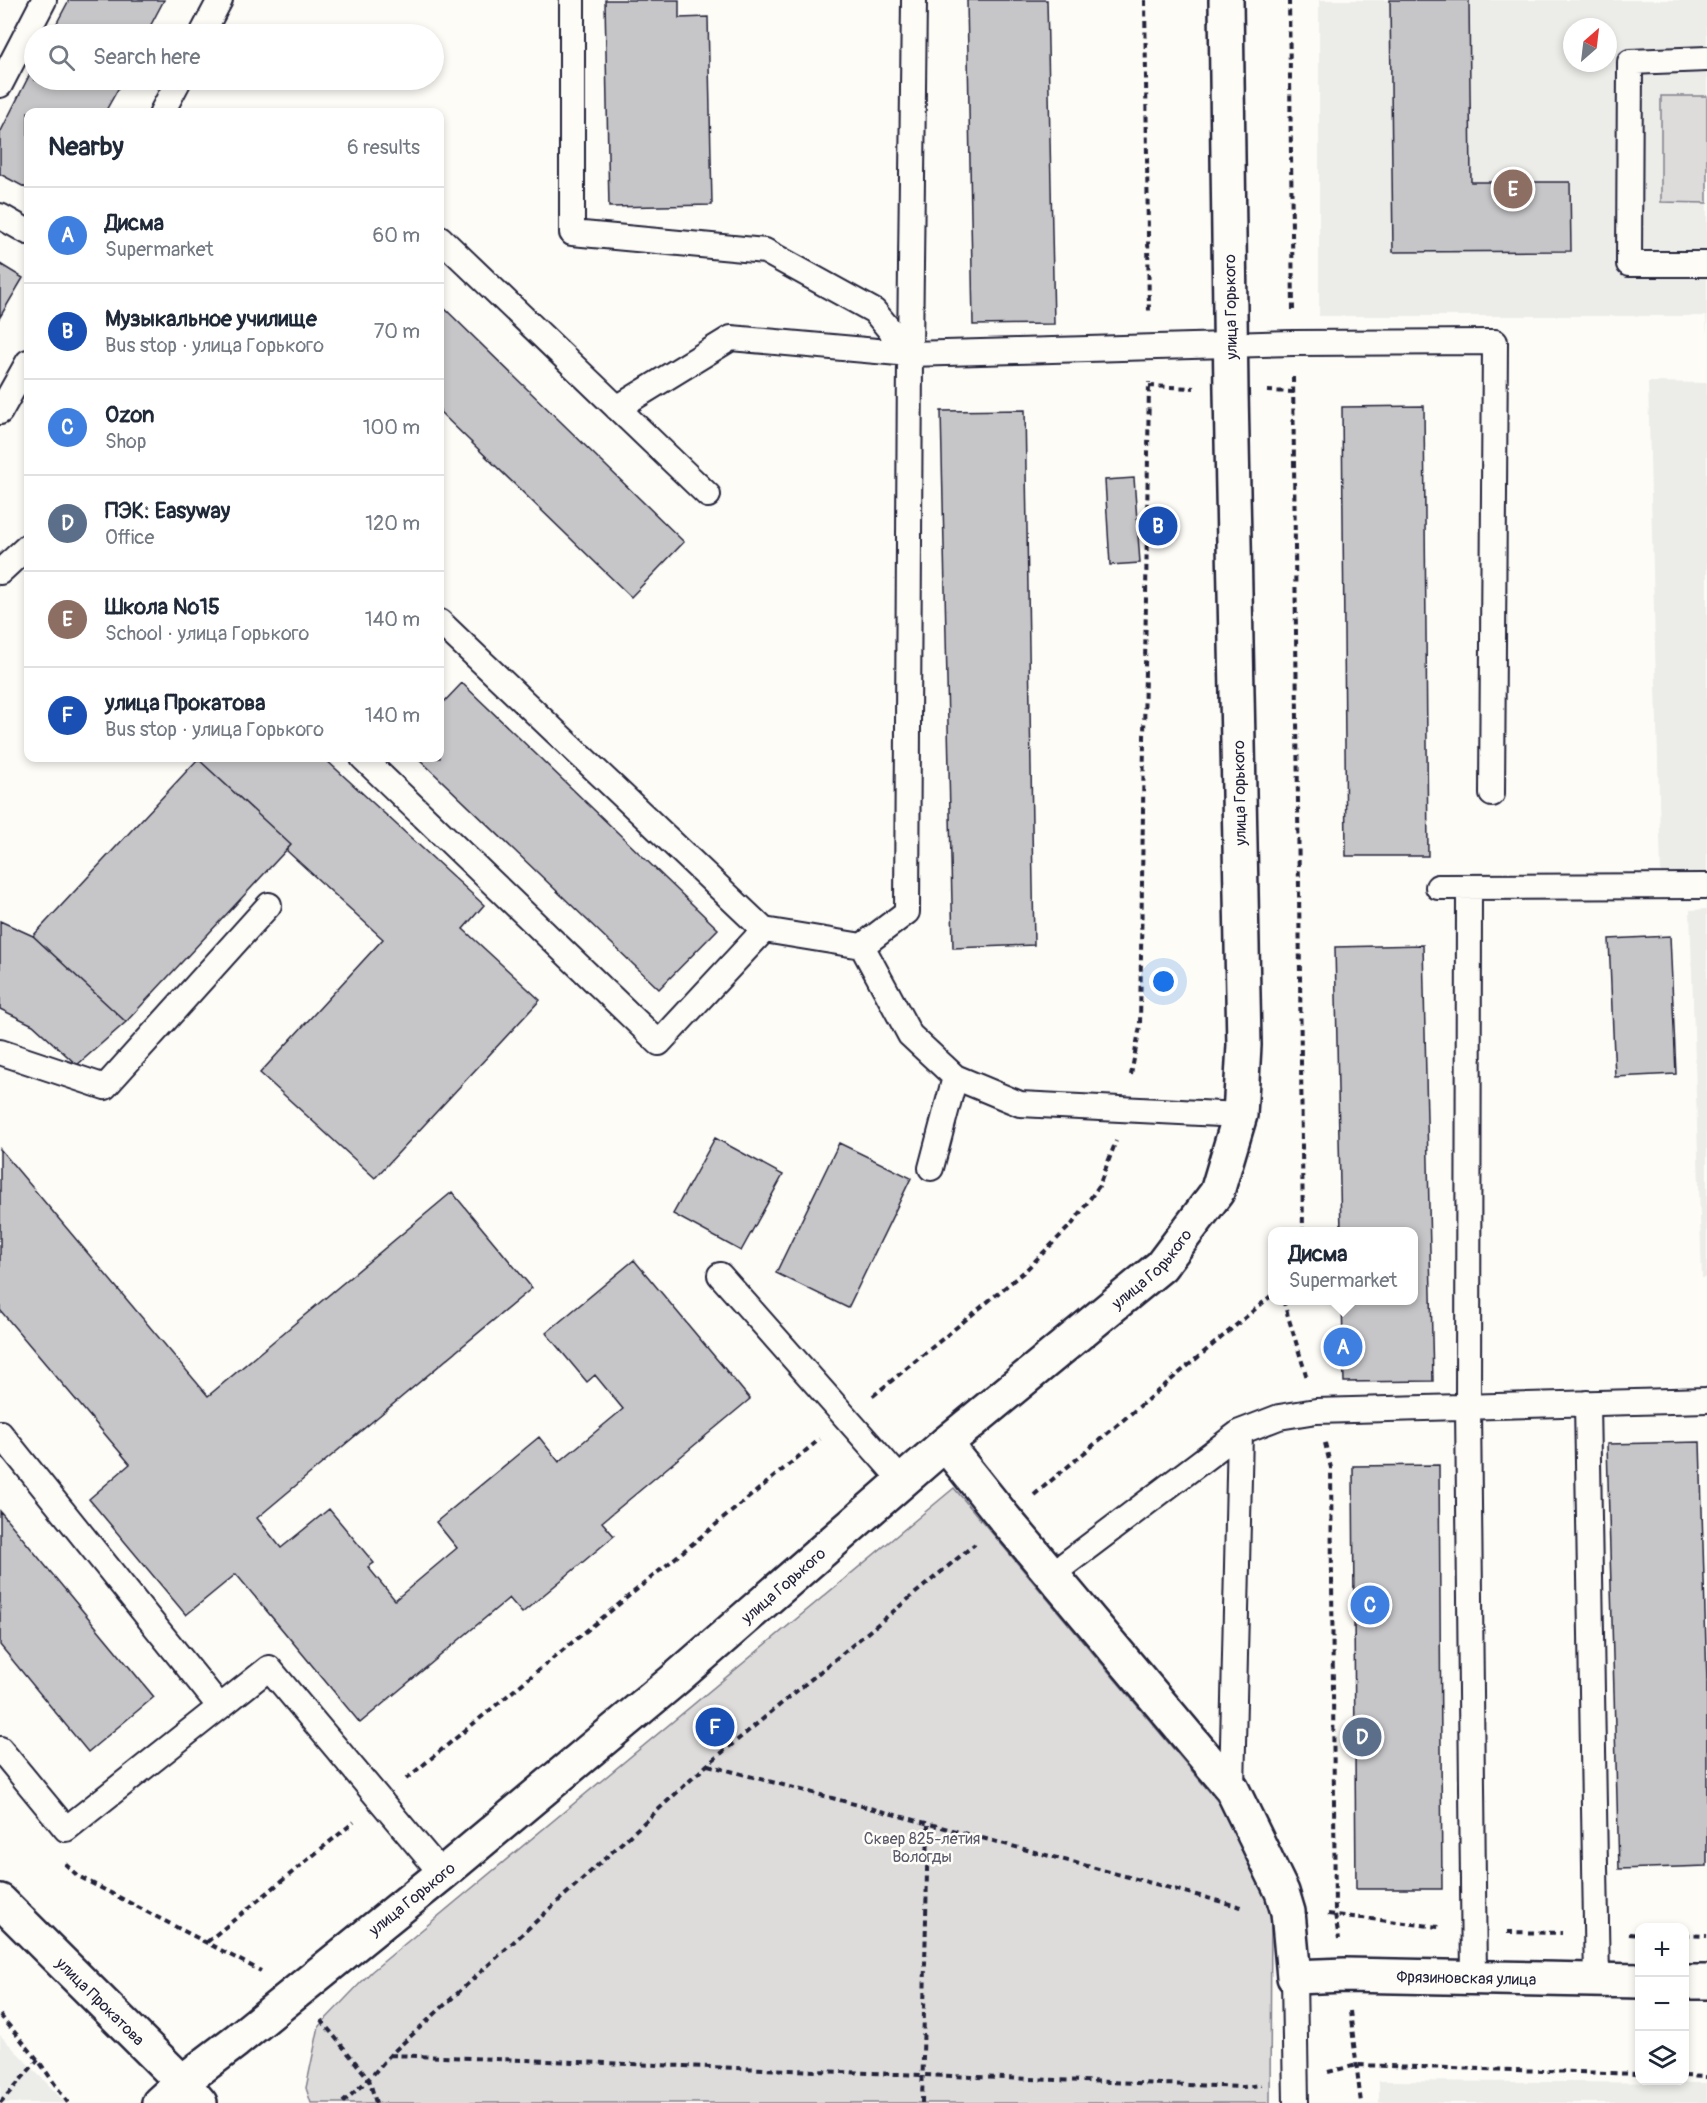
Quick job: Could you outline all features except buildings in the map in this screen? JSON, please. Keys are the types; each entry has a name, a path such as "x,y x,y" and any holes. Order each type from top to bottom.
{"street":[{"name":"улица Горького","path":"180,2096 298,1991 673,1681 945,1444 1161,1266 1217,1192 1239,1115 1244,1045 1226,0"},
{"path":"945,1444 1051,1575 1232,1789 1282,1892 1288,1912 1294,1977"},
{"name":"улица Прокатова","path":"0,1901 180,2096"},
{"name":"Фрязиновская улица","path":"1294,1977 1345,1975 1635,1981"},
{"path":"1689,1982 1707,1982"}],"lane":[{"path":"32,24 45,0"},
{"path":"207,24 220,0"},
{"path":"572,0 572,233 765,251 874,311 910,354"},
{"path":"444,633 764,930 862,946 907,912 914,0"},
{"path":"0,85 24,40"},
{"path":"1707,59 1630,62 1629,264 1707,264"},
{"path":"164,108 174,90"},
{"path":"0,216 24,230"},
{"path":"444,242 708,495"},
{"path":"616,408 731,338 910,354 1293,343 1495,342 1492,794"},
{"path":"0,412 24,369"},
{"path":"0,572 24,550"},
{"path":"367,762 659,1043 764,930"},
{"path":"1438,887 1707,886"},
{"path":"1469,887 1468,1408 1474,1977"},
{"path":"0,1052 105,1088 269,905"},
{"path":"862,946 910,1035 955,1077 1020,1104 1239,1115"},
{"path":"931,1168 955,1077"},
{"path":"720,1275 902,1481"},
{"path":"1051,1575 1240,1432 1279,1417 1316,1411 1707,1400"},
{"path":"1587,1403 1597,1981"},
{"path":"1232,1789 1240,1432"},
{"path":"0,1433 220,1707"},
{"path":"0,1749 66,1829 269,1668 442,1874"},
{"path":"1294,1977 1296,2092"}],"path":[{"path":"1289,0 1303,1227"},
{"path":"342,2103 369,2079 390,2055 707,1765 1268,1298"},
{"path":"1284,1305 1331,1468 1335,1914 1361,2103"},
{"path":"707,1765 1255,1910"},
{"path":"922,2103 928,1825"},
{"path":"62,1861 78,1876 298,1991 369,2079 376,2103"},
{"path":"1689,1935 1707,1936"},
{"path":"0,2015 38,2060 68,2103"},
{"path":"390,2055 1243,2087"},
{"path":"0,2103 38,2060"},
{"path":"1296,2092 1357,2065 1635,2074"},
{"path":"1689,2076 1707,2077"}],"shaded area":[{"path":"1319,0 1707,0 1707,336 1706,316 1319,316"},
{"path":"1648,382 1707,383 1707,873 1661,874"},
{"path":"1707,909 1707,1278 1702,1278 1690,910"},
{"path":"0,2035 66,2103 0,2103"},
{"path":"1379,2081 1635,2083 1635,2085 1707,2083 1707,2103 1379,2103"}],"green space":[{"path":"1661,96 1707,96 1707,203 1661,202"},
{"name":"Сквер 825-летия Вологды","path":"954,1488 1224,1809 1271,1904 1270,2103 311,2103 306,2088 319,2026 371,1972"}],"place":[{"name":"Школа №15","path":"1513,189"},
{"name":"Музыкальное училище","path":"1158,526"},
{"name":"Дисма","path":"1343,1347"},
{"name":"Ozon","path":"1370,1605"},
{"name":"улица Прокатова","path":"715,1727"},
{"name":"ПЭК: Easyway","path":"1362,1737"}]}
